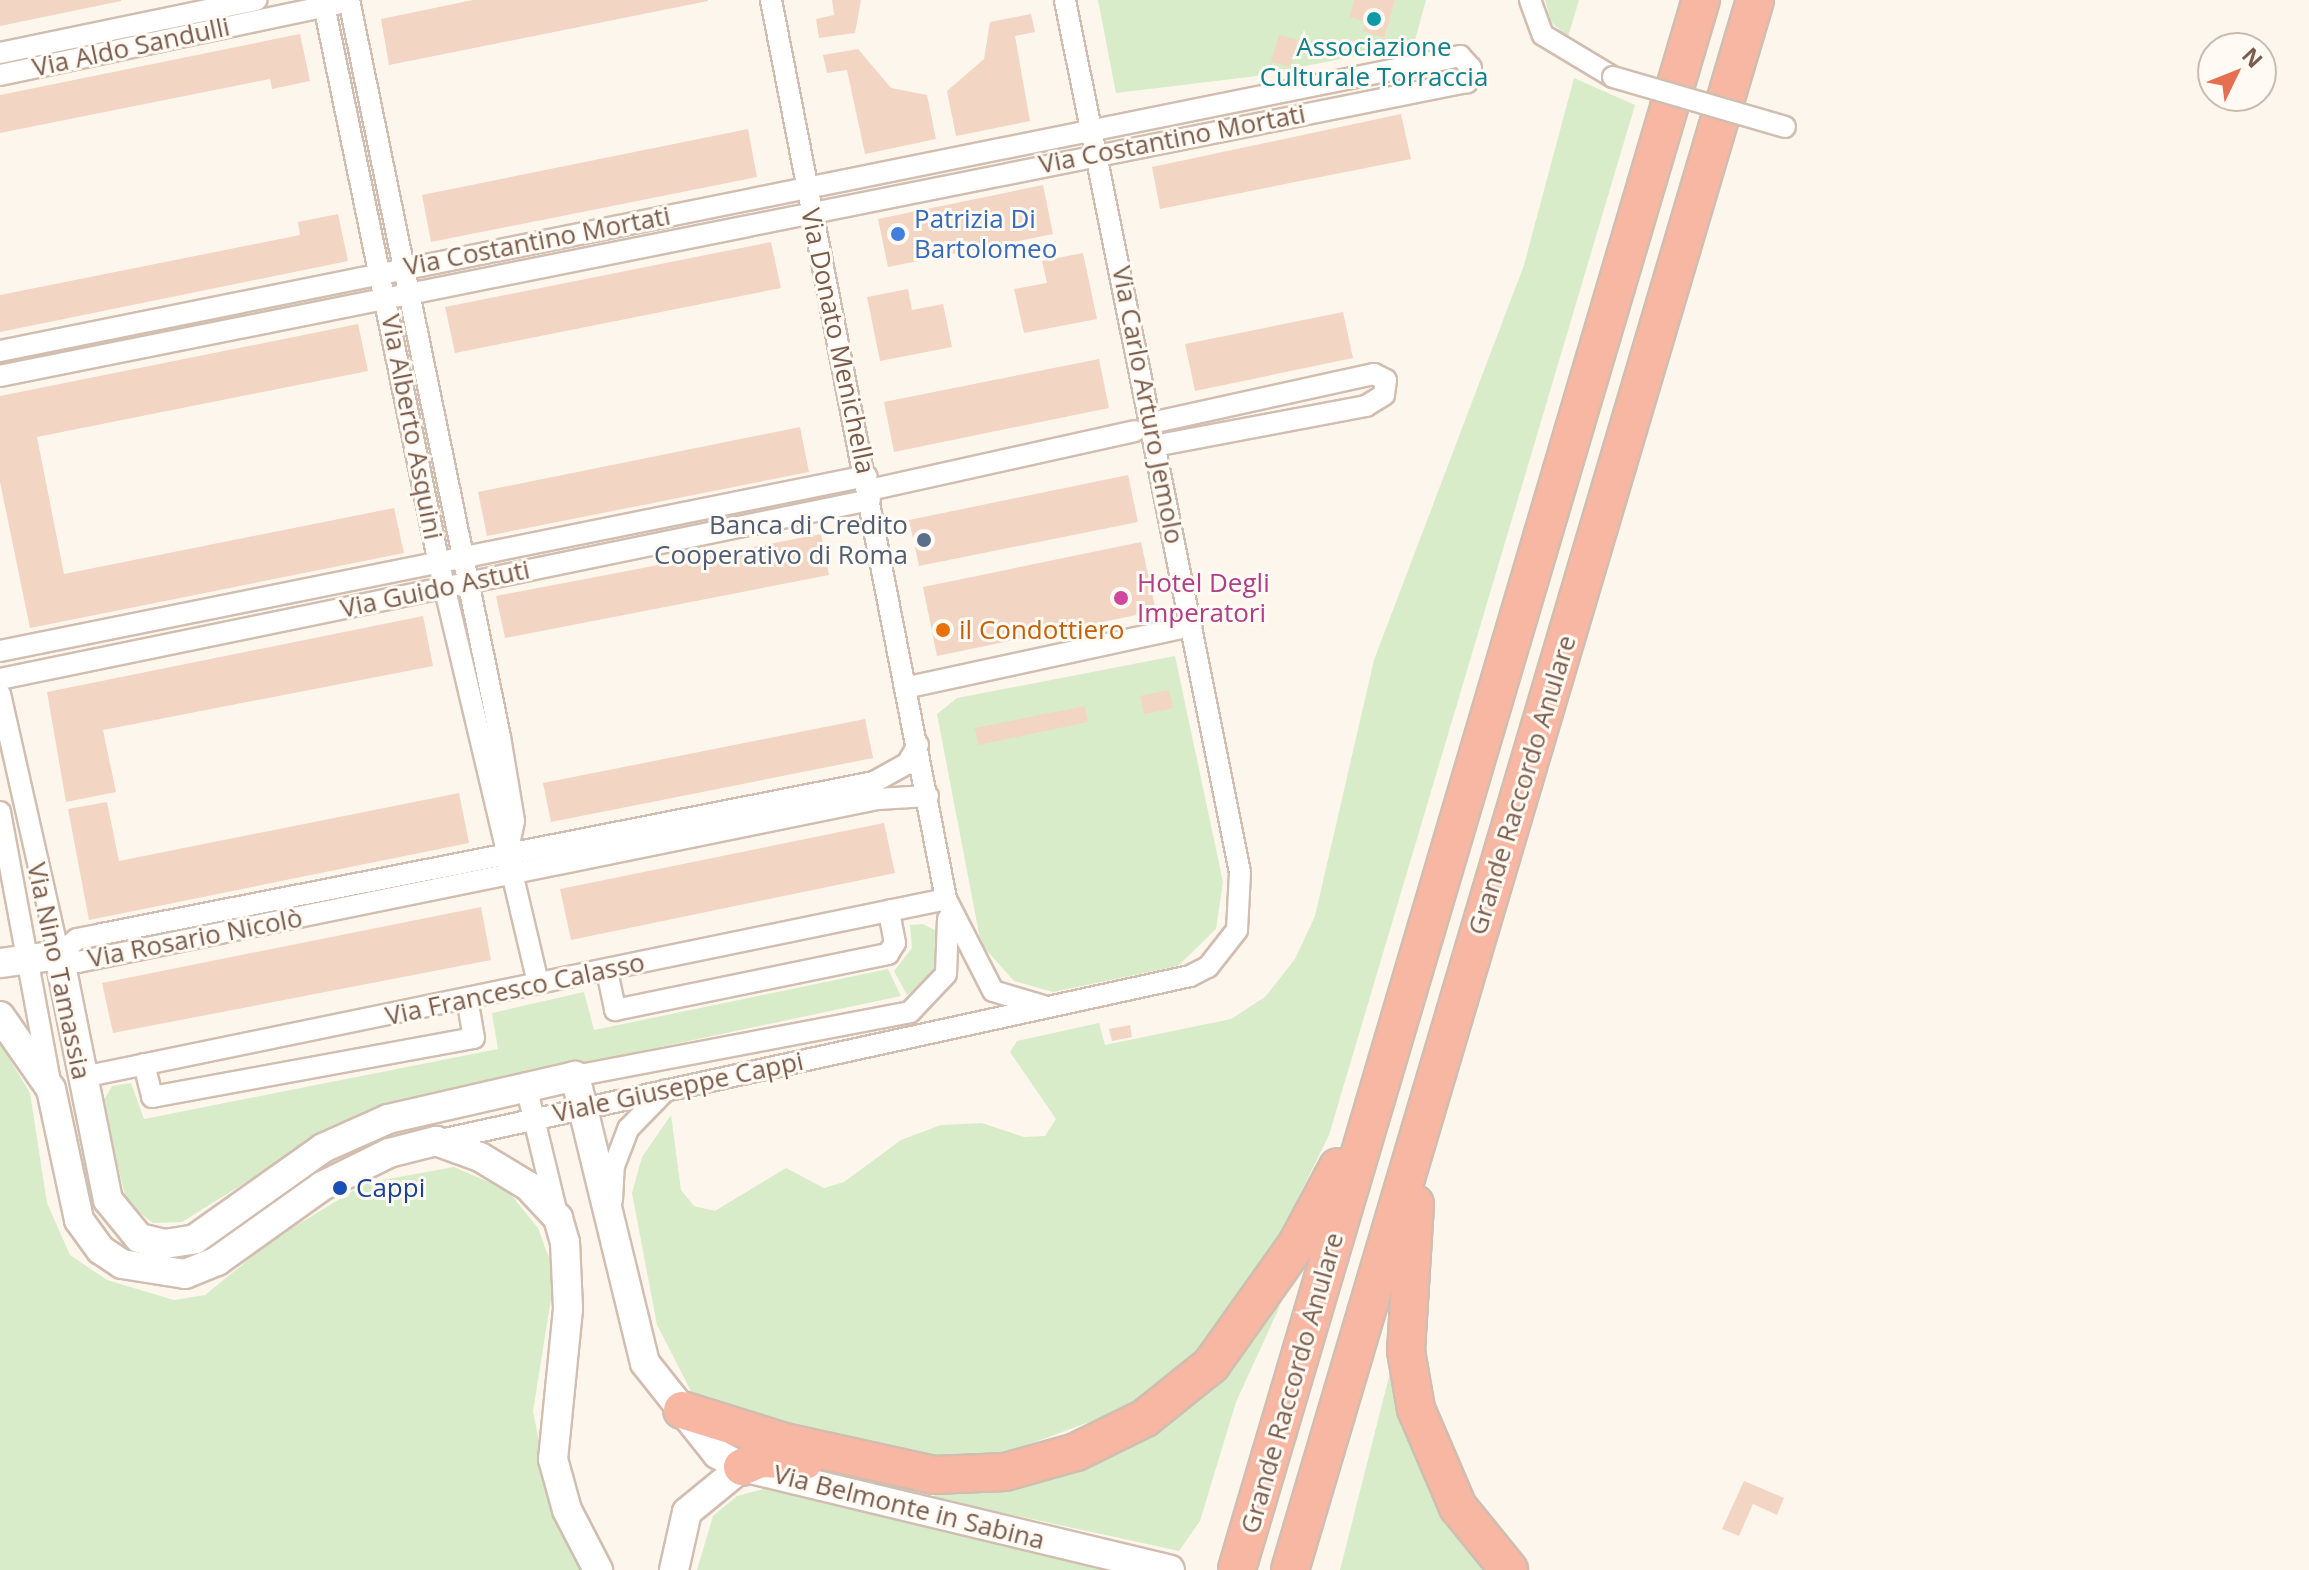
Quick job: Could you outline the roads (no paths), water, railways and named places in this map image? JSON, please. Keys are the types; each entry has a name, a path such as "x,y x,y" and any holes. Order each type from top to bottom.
{"highway":[{"name":"Grande Raccordo Anulare","path":"1237,1569 1701,0"},
{"name":"Grande Raccordo Anulare","path":"1290,1570 1755,0"},
{"path":"742,1467 779,1459 878,1466 955,1476 1005,1472 1092,1446 1171,1401 1211,1365 1297,1244 1390,1052"},
{"path":"1423,1121 1406,1318 1409,1381 1446,1487 1509,1570"},
{"path":"682,1410 878,1466"}],"street":[{"name":"Via Aldo Sandulli","path":"0,53 257,0"},
{"name":"Via Aldo Sandulli","path":"0,75 324,3 351,0"},
{"name":"Via Alberto Asquini","path":"351,0 514,821 507,853"},
{"name":"Via Donato Menichella","path":"771,0 909,687 946,899 993,991 1050,1008"},
{"name":"Via Carlo Arturo Jemolo","path":"1065,0 1096,153 1143,427 1155,446 1241,883 1243,911 1224,948"},
{"path":"1530,0 1543,35 1613,77 1785,127"},
{"name":"Via Alberto Asquini","path":"324,3 439,564 538,983"},
{"name":"Via Costantino Mortati","path":"0,351 381,271 404,269 1460,56 1471,68 1467,82 811,210 0,376"},
{"path":"868,489 1374,374 1386,380 1384,395 1366,406 1155,446"},
{"name":"Via Guido Astuti","path":"0,651 439,564 868,489"},
{"name":"Via Guido Astuti","path":"0,679 468,582 868,489"},
{"path":"909,687 1192,626"},
{"name":"Via Nino Tamassia","path":"0,694 59,955 108,1200 139,1238"},
{"name":"Via Rosario Nicolò","path":"918,745 898,771 874,782 77,939 59,955 78,962 878,799 928,796"},
{"name":"Via Nino Tamassia","path":"0,812 14,961 51,1089 79,1220 101,1250 150,1273"},
{"name":"Viale Giuseppe Cappi","path":"139,1238 165,1244 195,1239 323,1148 388,1119 526,1086 910,1012 946,974 946,899"},
{"name":"Via Francesco Calasso","path":"83,1077 946,899"},
{"path":"607,971 615,1010 888,954 895,943 889,911"},
{"name":"Viale Giuseppe Cappi","path":"150,1273 185,1274 217,1261 322,1186 389,1153 534,1117 1190,976 1224,948"},
{"path":"14,961 59,955"},
{"path":"144,1064 152,1097 474,1038 467,999"},
{"path":"0,1016 51,1089"},
{"path":"575,1076 611,1215"},
{"path":"526,1086 569,1272 553,1459 567,1510 598,1570"},
{"name":"Via Belmonte in Sabina","path":"666,1090 628,1129 614,1166 611,1215 645,1363 717,1454 742,1467 1169,1570"},
{"path":"436,1141 507,1170 558,1218"},
{"name":"Via Belmonte in Sabina","path":"674,1570 687,1512 742,1467"}],"place":[{"name":"Associazione Culturale Torraccia","path":"1374,19"},
{"name":"Patrizia Di Bartolomeo","path":"898,234"},
{"name":"Banca di Credito Cooperativo di Roma","path":"924,540"},
{"name":"Hotel Degli Imperatori","path":"1121,598"},
{"name":"il Condottiero","path":"943,630"},
{"name":"Cappi","path":"340,1188"}]}
